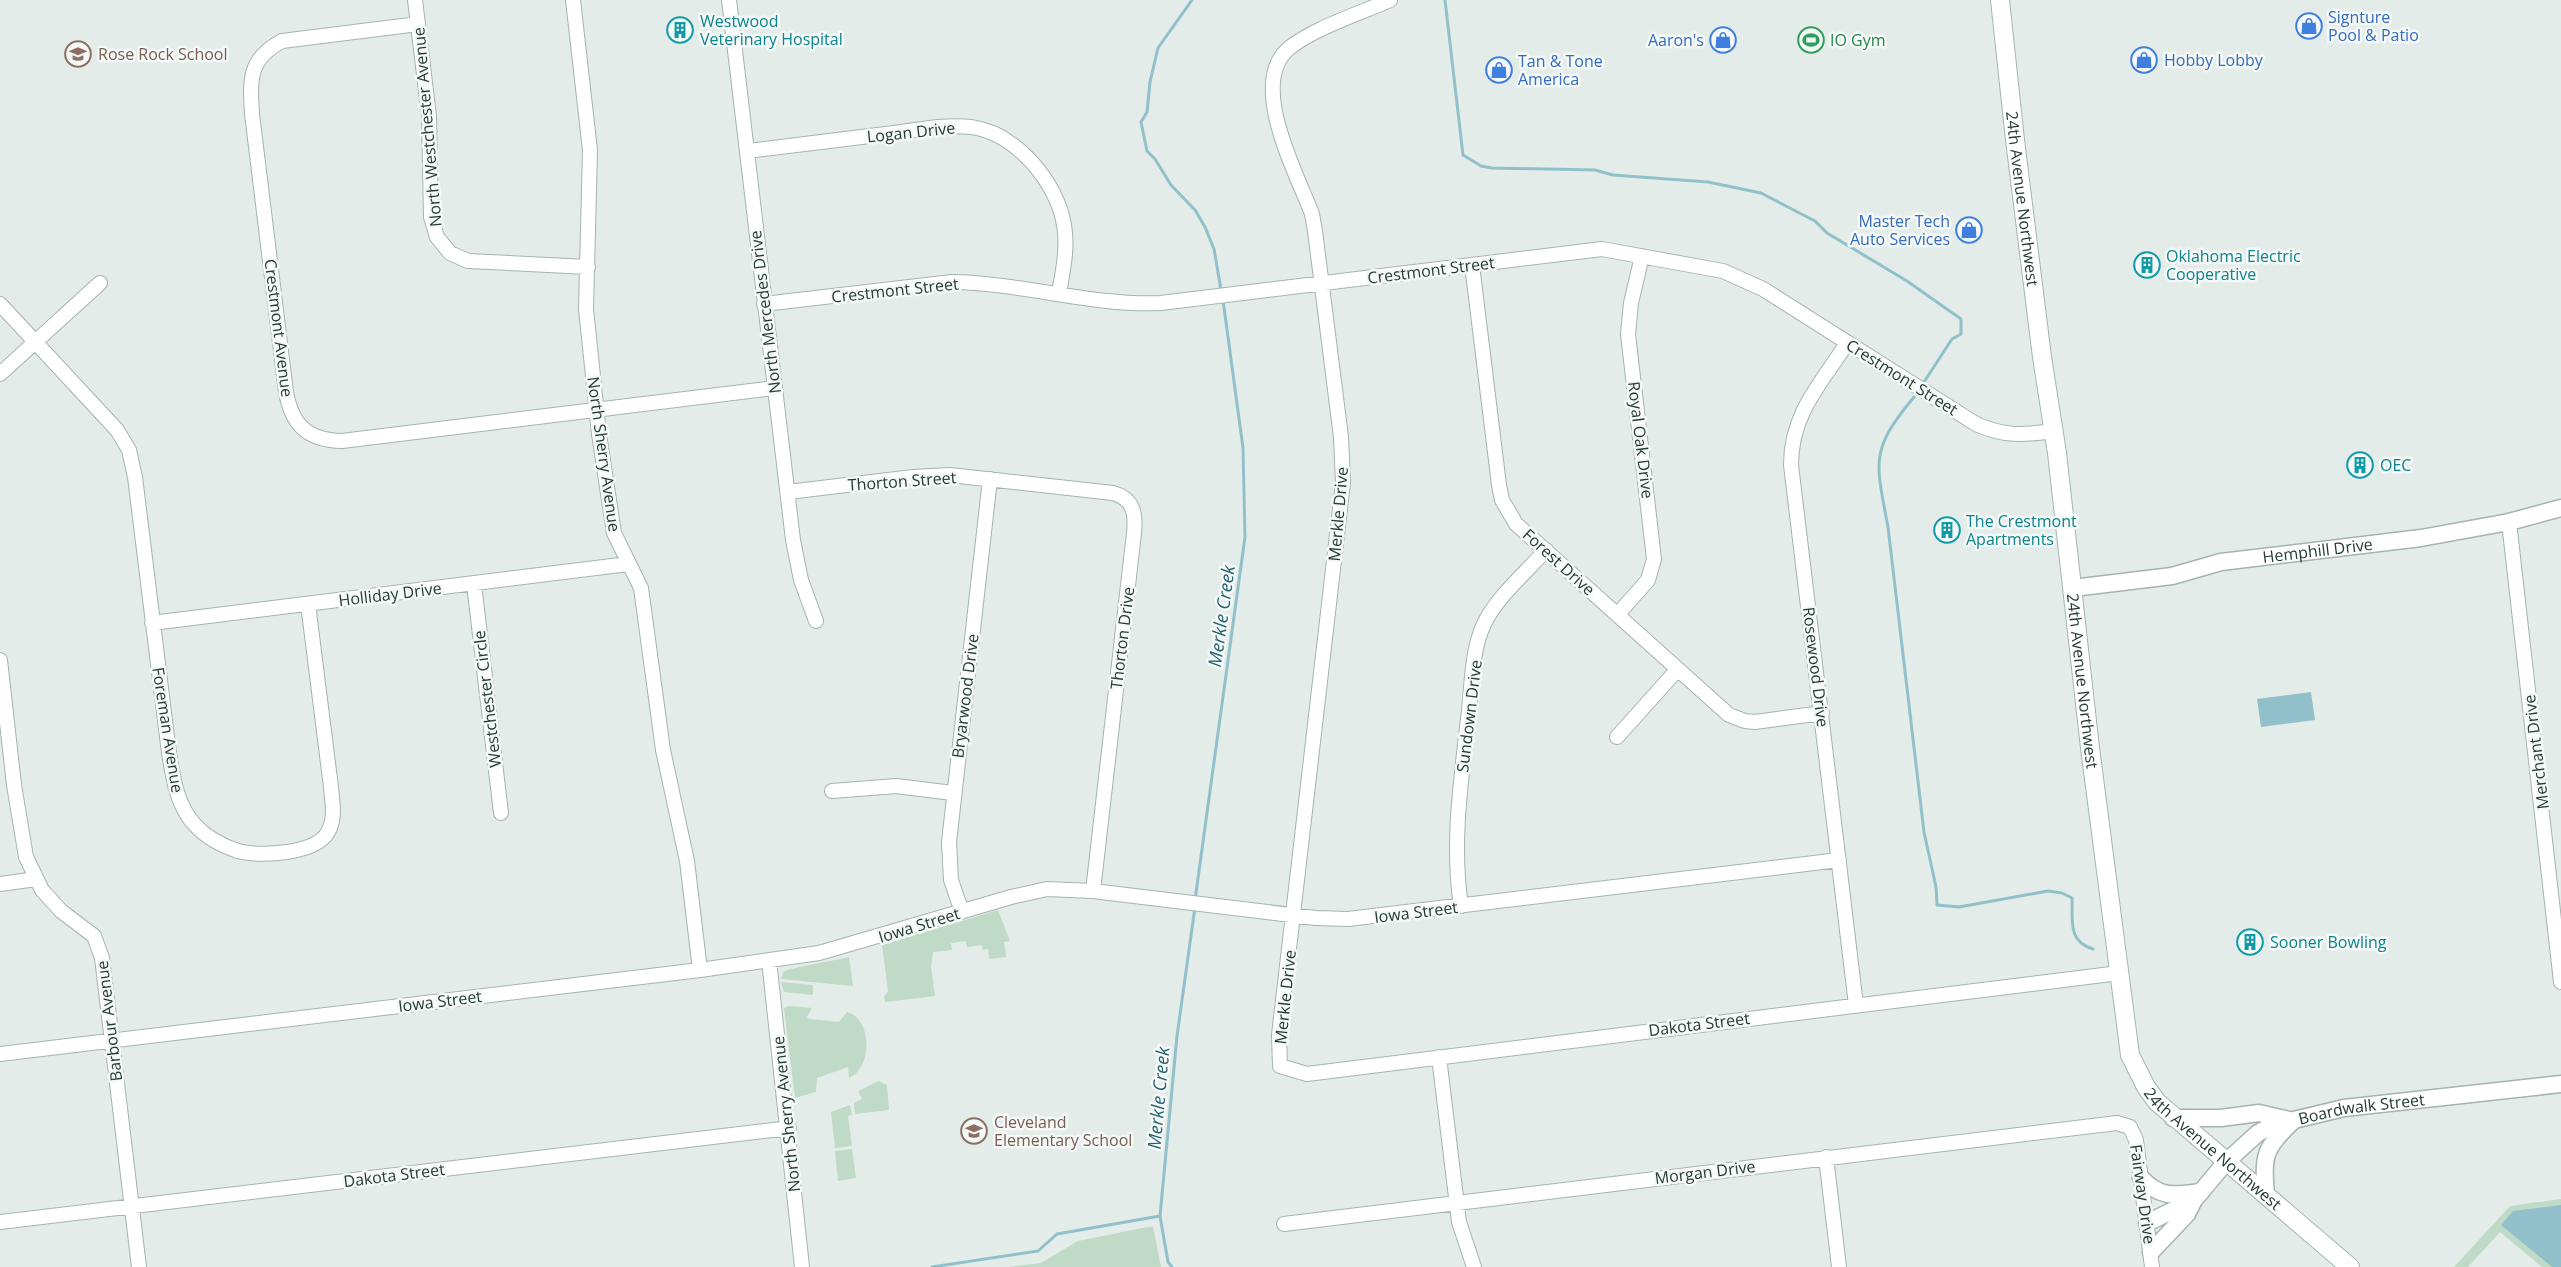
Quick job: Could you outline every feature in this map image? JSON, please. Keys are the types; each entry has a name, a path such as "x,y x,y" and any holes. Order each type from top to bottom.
{"main road":[{"name":"24th Avenue Northwest","path":"2000,0 2021,188 2073,588 2090,748 2130,1055 2146,1087 2173,1118 2350,1267"}],"street":[{"name":"North Westchester Avenue","path":"415,0 430,133 431,217 433,229 443,245 458,258 480,263 588,267"},
{"name":"North Sherry Avenue","path":"573,0 590,150 587,330 610,517 614,533 641,588 644,601 663,750 687,861 700,970"},
{"name":"North Mercedes Drive","path":"729,0 797,565 816,621"},
{"name":"Merkle Drive","path":"1281,1066 1279,1035 1343,483 1341,437 1312,214 1276,116 1272,89 1274,72 1285,52 1304,38 1390,0"},
{"name":"Crestmont Avenue","path":"418,24 282,41 265,52 252,73 250,83 253,125 286,392 293,416 299,425 313,436 342,441 774,388"},
{"name":"Logan Drive","path":"748,151 937,127 972,127 995,134 1017,149 1039,171 1049,185 1058,205 1065,236 1059,293"},
{"name":"Crestmont Street","path":"764,304 952,282 983,283 1126,303 1161,303 1602,249 1706,267 1736,275 1763,289 1976,424 1995,432 2018,435 2054,432"},
{"name":"Royal Oak Drive","path":"1618,614 1648,580 1654,559 1628,334 1631,303 1642,255"},
{"name":"Forest Drive","path":"1472,265 1502,500 1516,524 1729,715 1745,721 1777,720 1822,713"},
{"path":"0,374 100,283"},
{"name":"Foreman Avenue","path":"0,304 117,430 129,450 135,477 173,777 183,807 195,826 216,841 247,853 269,853 314,845 328,833 333,816 308,604"},
{"name":"Rosewood Drive","path":"1847,343 1798,420 1791,449 1856,1005"},
{"name":"Thorton Street","path":"788,492 913,477 950,476 1016,482"},
{"name":"Bryarwood Drive","path":"962,912 954,894 948,862 953,793 990,479"},
{"name":"Thorton Drive","path":"1016,482 1113,493 1125,498 1134,512 1134,533 1093,891"},
{"name":"Hemphill Drive","path":"2073,588 2172,576 2214,563 2421,538 2510,522 2561,508"},
{"name":"Merchant Drive","path":"2510,522 2561,982"},
{"name":"Sundown Drive","path":"1461,906 1456,860 1456,827 1480,633 1491,612 1546,550"},
{"name":"Holliday Drive","path":"152,622 628,564"},
{"name":"Westchester Circle","path":"474,584 501,813"},
{"name":"Barbour Avenue","path":"0,660 4,720 26,856 36,879 51,901 90,932 98,942 102,958 139,1267"},
{"path":"1617,737 1677,670"},
{"path":"832,791 896,786 953,793"},
{"name":"Iowa Street","path":"0,1054 769,960 836,949 1032,891 1056,889 1093,891 1294,915 1348,919 1839,860"},
{"path":"0,884 36,879"},
{"name":"North Sherry Avenue","path":"769,960 789,1128 802,1267"},
{"name":"Dakota Street","path":"1281,1066 1307,1074 2120,973"},
{"path":"1439,1057 1460,1222 1474,1267"},
{"name":"Boardwalk Street","path":"2151,1261 2187,1214 2197,1196 2226,1162 2264,1129 2344,1108 2561,1084"},
{"path":"2173,1118 2221,1118 2259,1113 2293,1120"},
{"path":"2266,1196 2264,1164 2267,1151 2293,1120"},
{"name":"Morgan Drive","path":"1284,1224 2109,1123 2126,1124"},
{"name":"Fairway Drive","path":"2126,1124 2134,1132 2151,1261"},
{"name":"Dakota Street","path":"0,1222 789,1128"},
{"path":"1826,1157 1839,1267"},
{"path":"2141,1178 2151,1188 2164,1194 2197,1196"},
{"path":"2147,1223 2197,1196"},
{"path":"2137,1267 2151,1261"}],"green space":[{"path":"998,910 1010,941 1004,942 1006,957 989,959 988,949 982,950 982,945 967,947 966,941 951,943 952,950 933,952 931,967 935,996 885,1002 884,997 888,991 882,945"},
{"path":"849,957 853,986 781,979 783,972 787,970"},
{"path":"781,982 813,985 813,995 784,992"},
{"path":"790,1006 812,1008 807,1017 809,1019 839,1022 847,1012 855,1016 865,1033 866,1044 866,1054 857,1073 849,1078 848,1067 817,1078 816,1092 795,1098 784,1008"},
{"path":"879,1081 887,1085 889,1110 855,1114 854,1103 862,1099 858,1091"},
{"path":"850,1105 852,1115 848,1116 852,1146 835,1148 831,1112"},
{"path":"852,1149 856,1178 838,1181 835,1151"},
{"path":"2561,1199 2561,1267 2542,1267 2500,1232 2468,1267 2454,1267 2510,1206"},
{"path":"1153,1227 1161,1267 1007,1267 1041,1263 1078,1241"}],"water":[{"path":"2311,692 2315,720 2261,727 2257,699"},
{"path":"2561,1205 2561,1267 2552,1267 2501,1225 2513,1211"}],"waterway":[{"name":"Merkle Creek","path":"1192,0 1158,48 1150,82 1147,112 1141,122 1147,151 1155,159 1171,185 1195,210 1205,227 1214,249 1221,290"},
{"path":"1445,0 1463,155 1481,166 1492,168 1595,170 1613,175 1708,182 1761,193 1815,221 1827,233 1907,281 1961,319 1961,334 1952,339 1924,382"},
{"name":"Merkle Creek","path":"1195,900 1245,537 1243,448 1223,300"},
{"path":"1914,397 1889,431 1883,445 1879,472 1888,527 1924,832 1936,887 1937,905 1959,907 2048,891 2062,893 2072,898 2072,922 2075,935 2079,941 2093,949"},
{"name":"Merkle Creek","path":"1172,1267 1168,1262 1160,1216 1177,1036 1195,907"},
{"path":"932,1267 1038,1251 1057,1234 1160,1216"}],"place":[{"name":"Signture Pool & Patio","path":"2309,26"},
{"name":"Westwood Veterinary Hospital","path":"680,30"},
{"name":"Aaron's","path":"1723,40"},
{"name":"IO Gym","path":"1811,40"},
{"name":"Rose Rock School","path":"78,54"},
{"name":"Hobby Lobby","path":"2144,60"},
{"name":"Tan & Tone America","path":"1499,70"},
{"name":"Master Tech Auto Services","path":"1969,230"},
{"name":"Oklahoma Electric Cooperative","path":"2147,265"},
{"name":"OEC","path":"2360,465"},
{"name":"The Crestmont Apartments","path":"1947,530"},
{"name":"Sooner Bowling","path":"2250,942"},
{"name":"Cleveland Elementary School","path":"974,1131"}]}
